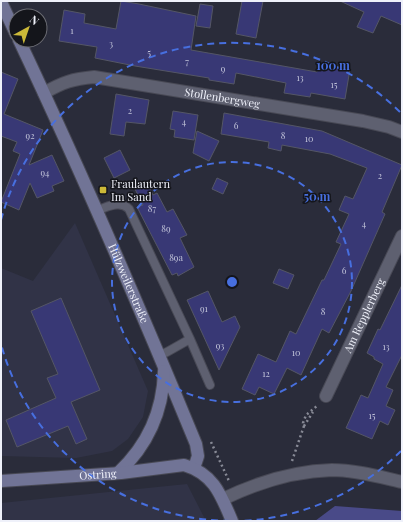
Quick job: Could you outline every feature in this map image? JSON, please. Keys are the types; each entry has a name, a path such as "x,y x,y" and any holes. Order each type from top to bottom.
{"street":[{"path":"1,2 8,17"},
{"name":"Hülzweilerstraße","path":"23,48 97,210 162,360 196,444 198,456 194,468"},
{"name":"Stollenbergweg","path":"44,93 58,84 74,79 94,77 363,121 389,127 402,132"},
{"name":"Am Repplerberg","path":"326,396 402,236"},
{"path":"118,473 137,452 158,414 163,392 162,360"},
{"name":"Ostring","path":"1,481 118,473 184,465 194,468"},
{"path":"194,468 206,475 223,499 232,521"},
{"path":"223,499 235,493 288,475 333,470 368,474 402,482"}],"lane":[{"path":"97,210 120,204 125,205 129,209 210,385"},
{"path":"162,360 167,352 190,339"}],"path":[{"path":"288,475 304,426 303,423 306,415 314,410 326,396"}],"shaded area":[{"path":"75,223 148,391 143,417 128,439 112,451 76,458 1,456 1,268 33,281"},
{"path":"187,484 206,521 1,521 1,503"},
{"path":"335,506 402,511 402,521 315,521"}],"building":[{"path":"121,1 196,16 191,50 317,72 319,63 350,69 345,99 311,93 310,97 284,93 286,83 236,73 234,84 209,80 209,78 95,58 97,47 59,41 64,10 85,14 84,23 116,29"},
{"path":"242,1 263,1 256,38 236,34"},
{"path":"340,1 402,1 402,25 381,16 373,33 357,27 364,12"},
{"path":"200,4 213,6 210,28 196,26"},
{"path":"1,72 18,79 4,114 43,130 29,165 52,155 64,181 52,186 54,191 37,198 30,183 19,210 1,202 20,154 13,151 17,142 1,136"},
{"path":"116,94 149,100 145,124 126,122 124,136 110,134"},
{"path":"173,111 198,115 194,140 174,137 175,130 170,129"},
{"path":"224,113 322,131 402,165 382,212 385,214 351,291 329,333 322,329 301,375 287,368 274,394 259,387 255,395 242,389 258,354 276,362 290,331 296,334 341,244 336,242 349,214 339,210 345,196 353,199 367,168 330,154 282,145 281,151 268,148 269,142 221,134"},
{"path":"197,131 219,141 209,161 193,153"},
{"path":"120,150 130,170 114,178 104,158"},
{"path":"217,178 228,183 223,194 212,189"},
{"path":"147,183 153,195 157,193 167,212 173,209 187,235 180,238 194,267 178,276 177,273 172,275 137,207 143,205 135,189"},
{"path":"279,269 294,275 288,289 273,283"},
{"path":"402,285 402,355 386,387 393,390 386,406 395,410 388,425 380,421 372,439 346,428 361,395 368,398 383,364 367,353 378,329 380,330"},
{"path":"208,291 222,322 235,316 240,327 219,370 187,300"},
{"path":"61,298 100,390 71,402 87,439 76,444 68,426 17,447 6,420 56,398 47,378 58,374 31,311"}],"place":[{"name":"Fraulautern Im Sand","path":"103,190"}]}
